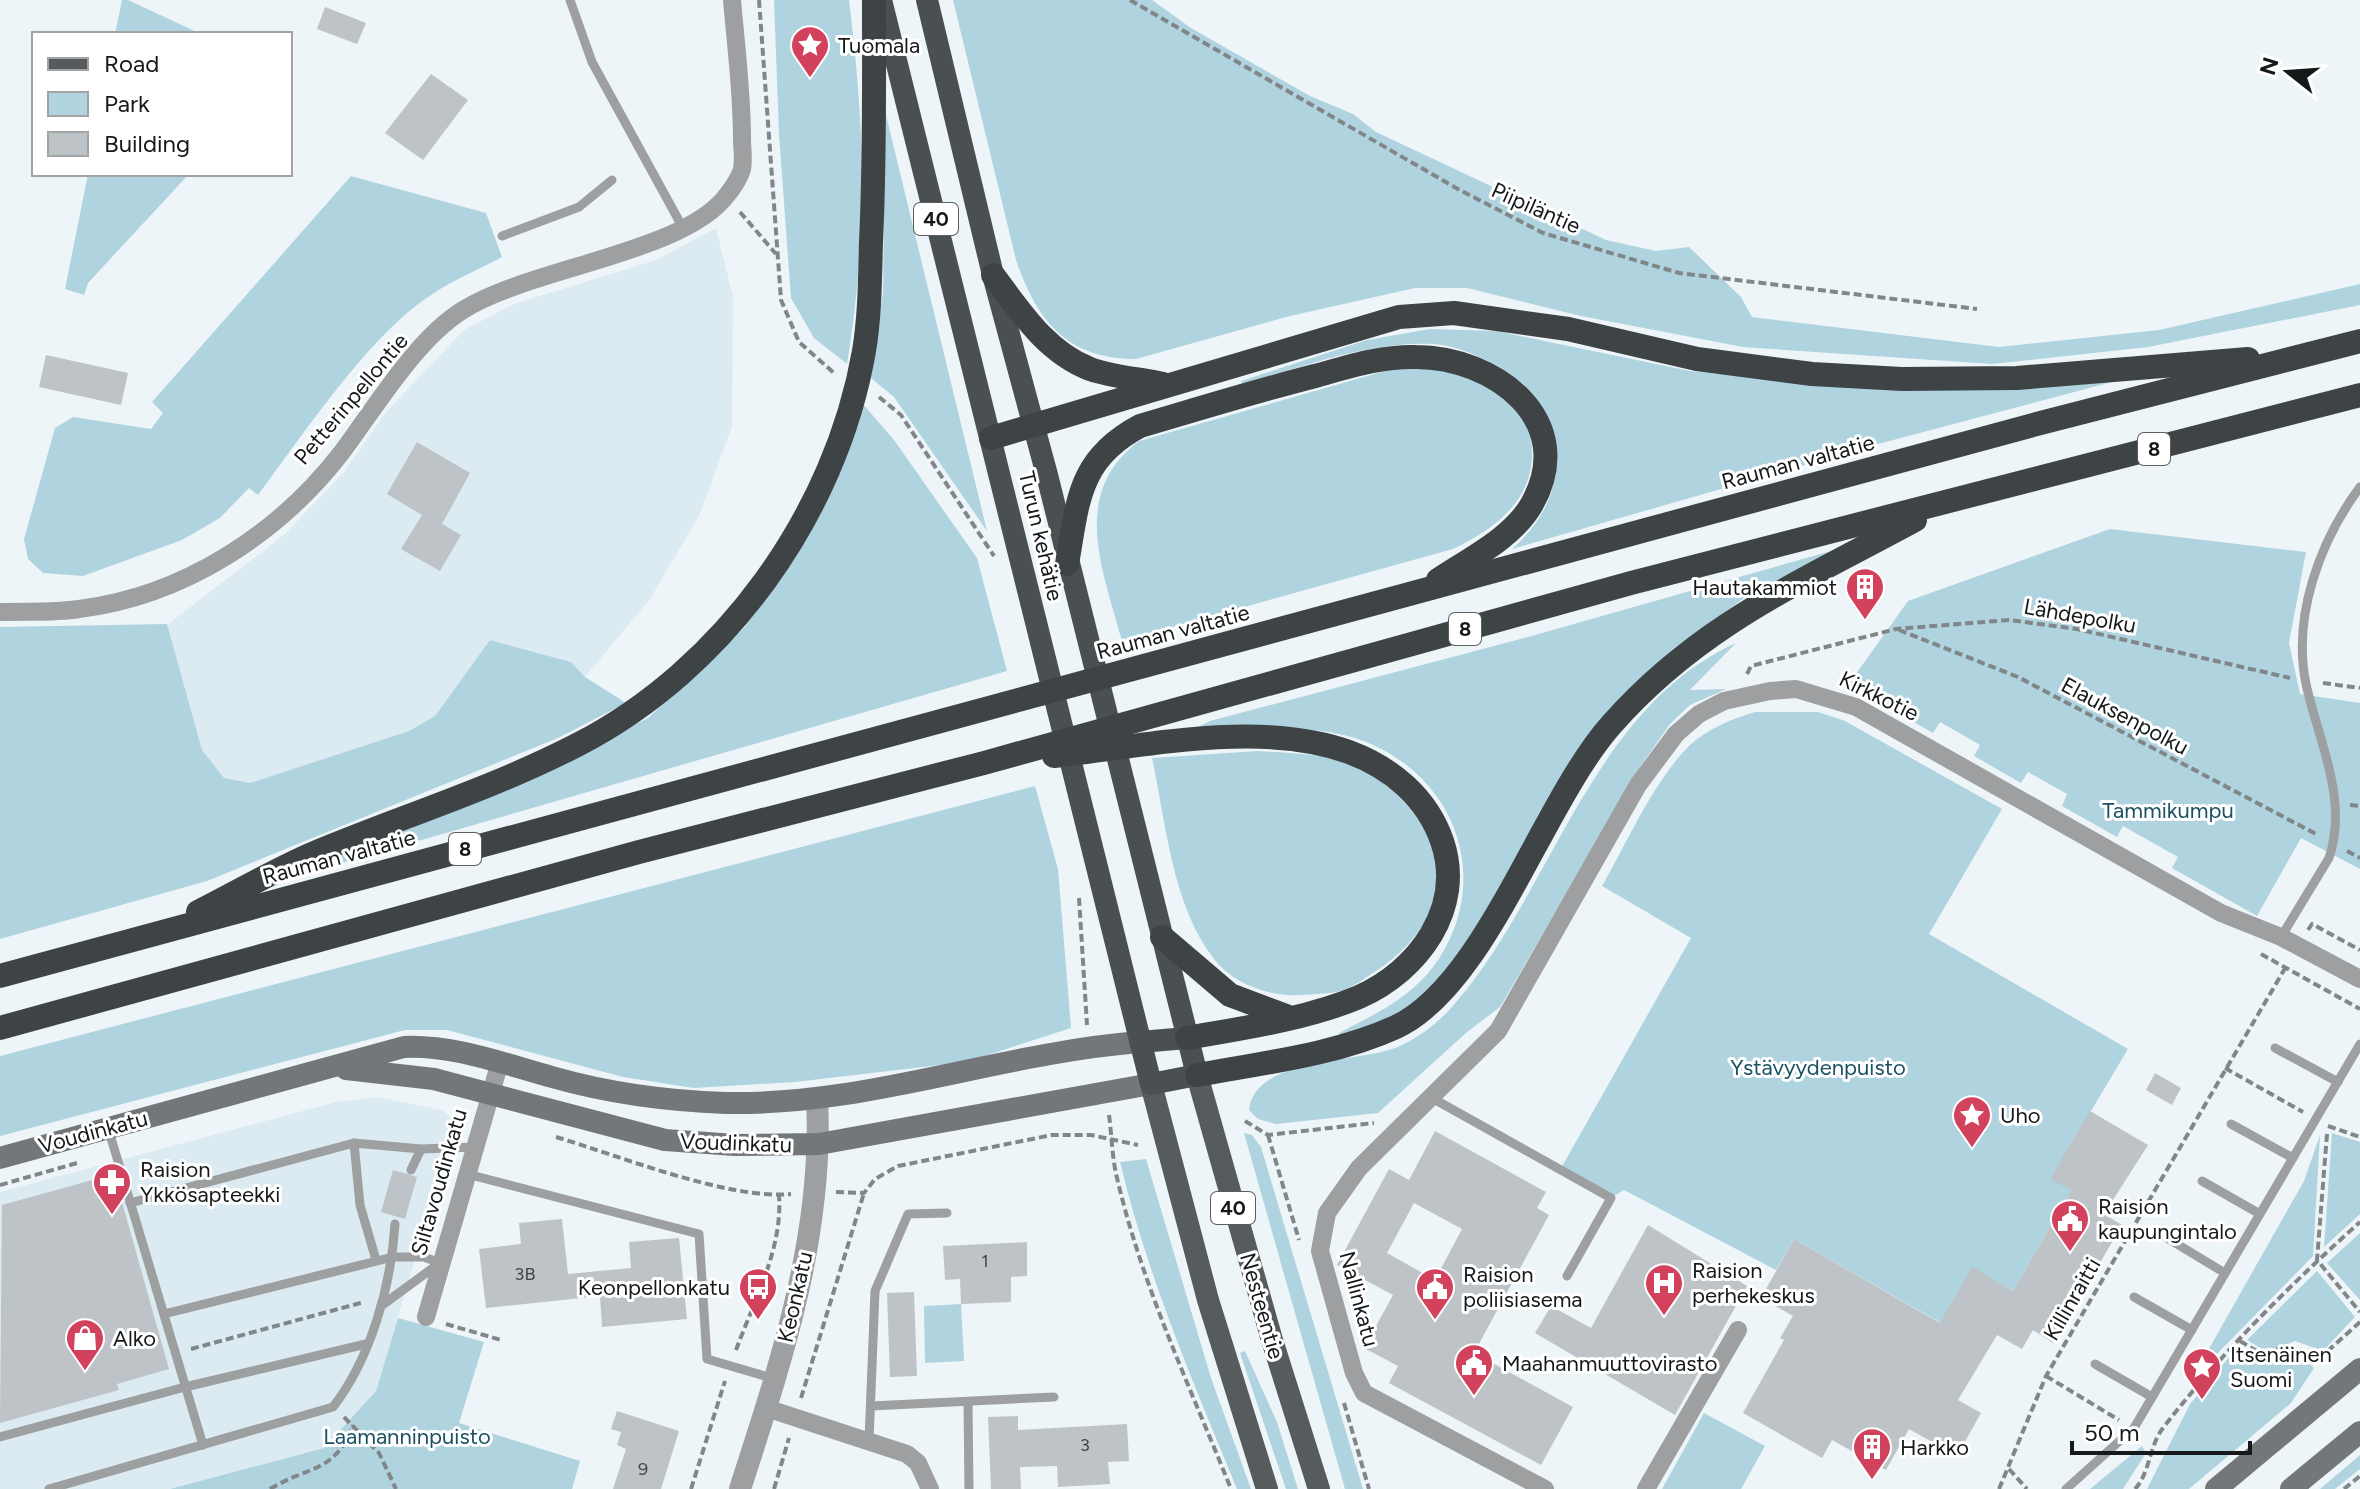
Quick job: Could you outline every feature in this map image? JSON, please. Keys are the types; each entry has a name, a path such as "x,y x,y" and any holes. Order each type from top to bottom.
{"highway":[{"path":"154,935 310,855 426,810 578,745 646,702 698,658 744,608 810,508 851,408 864,348 870,281 874,0"},
{"name":"Turun kehätie","path":"881,0 1151,1084"},
{"name":"Turun kehätie","path":"927,0 993,275 1197,1075"},
{"path":"993,275 1034,330 1061,353 1100,371 1170,385"},
{"path":"991,438 1387,319 1454,313 1568,329 1697,359 1812,374 1902,379 2017,378 2119,367 2306,355"},
{"name":"Rauman valtatie","path":"0,976 2033,425 2360,341"},
{"path":"1067,564 1080,489 1097,458 1121,436 1140,426 1270,387 1381,359 1417,356 1489,373 1516,391 1538,426 1544,462 1533,503 1518,523 1419,592"},
{"name":"8","path":"0,1028 639,852 984,763 1616,587 2360,395"},
{"path":"1151,1084 1363,1039 1395,1027 1431,1004 1472,952 1589,753 1649,684 1691,648 1748,609 1948,502"},
{"path":"984,763 1222,738 1287,739 1349,752 1380,767 1409,787 1437,825 1447,856 1447,891 1437,927 1415,957 1372,990 1288,1016 1187,1038 1140,1042"},
{"path":"1162,937 1230,995 1288,1016"}],"main road":[{"name":"Voudinkatu","path":"0,1158 404,1047 424,1046 500,1062 607,1090 736,1103 817,1099 994,1063 1094,1046 1140,1042"},
{"name":"Voudinkatu","path":"325,1068 381,1070 434,1079 665,1140 735,1145 819,1144 1151,1084"},
{"name":"Nesteentie","path":"1197,1075 1272,1340 1319,1489"},
{"name":"40","path":"1151,1084 1208,1300 1267,1489"},
{"path":"2216,1489 2360,1369"},
{"path":"2291,1489 2360,1432"}],"street":[{"name":"Petterinpellontie","path":"0,612 78,610 135,598 180,581 242,548 281,516 341,453 381,394 461,311 510,285 652,242 698,221 726,197 742,170 742,106 732,0"},
{"name":"Kirkkotie","path":"1498,1031 1655,758 1699,714 1724,701 1796,689 1856,707 2221,913 2281,937 2360,979"},
{"name":"Nallinkatu","path":"1498,1031 1359,1168 1327,1213 1320,1251 1354,1373 1364,1393 1545,1489"},
{"name":"Siltavoudinkatu","path":"426,1317 500,1062"},
{"name":"Keonkatu","path":"740,1489 775,1379 804,1271 816,1192 819,1144 817,1099"},
{"path":"1646,1489 1738,1330"},
{"path":"766,1408 907,1454 918,1463 930,1489"}],"lane":[{"path":"570,0 592,62 683,228"},
{"path":"502,236 579,207 612,180"},
{"path":"2281,937 2329,858 2334,844 2336,803 2305,681 2303,628 2320,559 2343,511 2360,487"},
{"path":"2066,1489 2134,1428 2360,1044"},
{"path":"2275,1048 2338,1082"},
{"path":"1432,1098 1611,1198 1567,1276"},
{"path":"2231,1124 2293,1158"},
{"path":"108,1128 203,1445"},
{"path":"130,1203 354,1143 421,1149 475,1147"},
{"path":"354,1143 360,1205 376,1260"},
{"path":"411,1170 421,1149"},
{"path":"467,1174 699,1234 707,1359 775,1379"},
{"path":"2202,1181 2260,1214"},
{"path":"869,1441 875,1291 908,1214 947,1213"},
{"path":"49,1489 333,1407 350,1385 381,1306 393,1257 395,1224"},
{"path":"2167,1238 2225,1273"},
{"path":"164,1314 376,1260 424,1257 440,1263"},
{"path":"381,1306 440,1263"},
{"path":"2134,1297 2192,1330"},
{"path":"0,1437 185,1387 366,1344"},
{"path":"2095,1364 2152,1397"},
{"path":"871,1406 968,1404 1054,1397"},
{"path":"968,1404 969,1489"}],"path":[{"path":"759,0 781,300 792,331 812,356 837,376"},
{"name":"Piipiläntie","path":"1130,0 1456,188 1543,233 1679,273 1977,309"},
{"path":"726,197 777,256"},
{"path":"879,397 901,415 982,534 996,561"},
{"name":"Lähdepolku","path":"1747,696 1744,680 1751,666 1896,629 2009,620 2077,629 2305,681 2360,688"},
{"name":"Elauksenpolku","path":"1896,629 2018,677 2334,844"},
{"path":"1078,884 1085,1018"},
{"path":"2312,924 2360,950"},
{"path":"2248,947 2360,1009"},
{"name":"Killinraitti","path":"1999,1489 2046,1376 2285,967"},
{"path":"2225,1068 2302,1111"},
{"path":"1245,1121 1268,1135 1383,1122"},
{"path":"2328,1126 2317,1260 2360,1312"},
{"path":"1111,1127 1117,1180 1132,1232 1191,1394 1231,1489"},
{"path":"774,1489 864,1193 875,1179 898,1166 1052,1135 1082,1134 1138,1145"},
{"path":"549,1135 717,1186 779,1195 864,1193"},
{"path":"0,1185 116,1150"},
{"path":"691,1489 730,1366 774,1245 780,1214 779,1195"},
{"path":"2135,1489 2155,1438 2195,1387 2317,1260 2360,1222"},
{"path":"175,1353 363,1302 381,1306"},
{"path":"426,1317 501,1340"},
{"path":"2240,1341 2260,1353 2289,1347 2320,1358 2360,1322"},
{"path":"2046,1376 2155,1438"},
{"path":"333,1407 379,1453 396,1489"},
{"path":"270,1489 296,1473 325,1465 342,1452 353,1425"},
{"path":"2009,1469 2027,1489"},
{"path":"2344,1489 2360,1476"}],"shaded area":[{"path":"716,228 733,297 732,427 699,516 650,599 585,677 571,662 490,640 435,716 409,731 250,783 224,778 202,750 167,625 285,534 344,472 385,413 464,330 514,304 656,260"},
{"path":"377,1097 442,1110 452,1119 453,1131 376,1391 324,1448 170,1489 0,1489 0,1192 336,1102"}],"green space":[{"path":"122,0 128,0 197,32 115,32"},
{"path":"774,0 849,0 862,182 858,271 847,364 814,338 791,298 779,134"},
{"path":"953,0 1152,0 1191,28 1310,96 1353,114 1376,132 1606,240 1656,251 1689,247 1741,297 1752,317 1999,347 2159,330 2360,284 2360,305 2148,347 1992,364 1743,347 1581,316 1467,288 1415,288 1290,316 1136,359 1112,357 1073,344 1058,332 1045,318 1024,282"},
{"path":"885,111 987,531 894,397 871,378 883,292"},
{"path":"88,176 187,176 88,283 84,295 65,289"},
{"path":"351,176 486,213 502,257 431,295 384,335 338,388 258,495 249,488 220,518 182,540 83,576 43,573 28,559 24,539 55,428 73,417 151,429 163,413 152,402"},
{"path":"1430,329 1496,331 1690,371 1884,390 2127,378 1878,444 1512,549 1534,526 1548,501 1555,475 1556,449 1550,424 1537,401 1518,380 1492,363 1448,346 1409,344 1361,351 1242,384 1241,381 1367,340"},
{"path":"1406,365 1471,376 1505,400 1522,418 1531,441 1531,468 1519,498 1509,511 1483,532 1453,549 1122,641 1097,534 1098,509 1104,485 1117,462 1139,441"},
{"path":"862,403 894,440 977,558 1007,671 321,869 317,864 524,782 648,718 745,627 788,566"},
{"name":"Tammikumpu","path":"2110,529 2306,552 2289,643 2300,694 2360,703 2360,869 2301,838 2257,916 2172,868 2178,857 2123,826 2117,837 2062,806 2067,794 2028,772 2021,783 1974,756 1980,745 1940,722 1933,733 1848,685 1908,601"},
{"path":"1831,551 1743,599 1673,649 1628,693 1483,924 1422,1005 1339,1041 1339,1033 1390,1005 1413,988 1433,967 1451,935 1461,902 1463,870 1457,838 1444,808 1424,781 1398,759 1366,742 1304,729 1196,728 1210,721 1528,637"},
{"path":"167,624 202,750 224,778 250,783 409,731 435,716 490,640 571,662 585,677 626,703 558,738 207,881 0,939 0,627"},
{"path":"1736,643 1690,690 1726,689 1690,705 1670,724 1640,767 1500,1007 1467,1032 1378,1113 1276,1124 1258,1119 1249,1110 1255,1093 1285,1072 1306,1065 1389,1050 1417,1037 1443,1016 1491,956 1578,804 1610,755 1645,711 1687,672"},
{"name":"Ystävyydenpuisto","path":"1755,712 1818,712 1845,721 2002,809 1929,934 2128,1049 2051,1178 2071,1190 2013,1291 1972,1268 1941,1323 1794,1239 1776,1270 1624,1190 1611,1198 1560,1170 1691,938 1602,886 1653,794 1677,759 1704,734"},
{"path":"1258,751 1326,757 1365,771 1407,805 1423,827 1433,850 1437,872 1435,893 1429,914 1417,934 1379,969 1343,990 1288,995 1265,991 1242,982 1222,968 1200,938 1180,889 1152,758"},
{"path":"1035,786 1058,869 1071,1028 966,1062 795,1082 694,1088 623,1077 447,1030 405,1030 0,1136 0,1056"},
{"path":"1244,1133 1252,1135 1261,1147 1363,1489 1345,1489"},
{"path":"2332,1133 2360,1142 2360,1214 2324,1247"},
{"path":"2320,1135 2313,1256 2214,1357 2206,1354 2304,1181"},
{"path":"1146,1159 1211,1378 1251,1489 1237,1489 1172,1328 1143,1246 1120,1162"},
{"path":"2360,1233 2360,1300 2327,1263"},
{"path":"2317,1271 2355,1317 2323,1351 2295,1341 2267,1352 2247,1340"},
{"path":"961,1304 964,1361 925,1363 924,1306"},
{"name":"Laamanninpuisto","path":"398,1318 484,1342 459,1423 580,1461 572,1489 170,1489 324,1448 376,1391"},
{"path":"2236,1349 2263,1359 2297,1356 2314,1368 2291,1403 2189,1489 2147,1489 2190,1404"},
{"path":"1245,1351 1277,1422 1298,1489 1286,1489 1240,1353"},
{"path":"1704,1413 1765,1446 1741,1489 1662,1489"},
{"path":"2142,1446 2146,1453 2123,1489 2090,1489"},
{"path":"2360,1455 2360,1469 2335,1489 2320,1489"}],"building":[{"path":"325,7 366,23 357,44 317,29"},
{"path":"431,74 468,100 423,160 385,133"},
{"path":"46,355 128,373 121,405 39,387"},
{"path":"417,442 470,473 442,524 461,535 440,571 401,549 422,515 387,494"},
{"path":"2155,1073 2181,1088 2172,1105 2146,1090"},
{"name":"Raision kaupungintalo","path":"2090,1111 2148,1145 2104,1214 2122,1225 2053,1343 2033,1330 2022,1349 1997,1335 1958,1400 1981,1413 1957,1456 1909,1429 1886,1470 1832,1440 1822,1458 1743,1413 1784,1340 1780,1338 1793,1316 1761,1298 1794,1239 1940,1323 1972,1267 2013,1291 2071,1190 2050,1179"},
{"name":"Raision poliisiasema","path":"1435,1131 1546,1192 1537,1208 1549,1215 1474,1353 1573,1407 1541,1465 1389,1383 1398,1366 1364,1348 1393,1295 1337,1265 1389,1169 1409,1180","holes":["1414,1203 1462,1229 1435,1280 1387,1253"]},
{"path":"393,1170 417,1177 405,1219 381,1212"},
{"path":"114,1174 169,1369 117,1384 119,1390 0,1423 2,1205"},
{"path":"562,1219 568,1274 631,1268 629,1242 679,1238 687,1319 602,1327 600,1296 486,1308 479,1249 521,1244 519,1223"},
{"name":"Raision perhekeskus","path":"1648,1225 1747,1286 1675,1415 1535,1333 1551,1306 1591,1328"},
{"path":"1027,1242 1027,1276 1011,1277 1011,1302 961,1304 960,1279 945,1280 943,1246"},
{"path":"914,1292 917,1376 890,1377 887,1293"},
{"path":"617,1411 679,1431 661,1489 613,1489 626,1449 617,1445 621,1432 611,1429"},
{"path":"1018,1416 1018,1430 1127,1424 1129,1461 1108,1462 1110,1484 1058,1487 1057,1466 1020,1467 1021,1489 991,1489 988,1417"}],"place":[{"name":"Tuomala","path":"810,79"},
{"name":"Hautakammiot","path":"1865,621"},
{"name":"Uho","path":"1972,1149"},
{"name":"Raision Ykkösapteekki","path":"112,1216"},
{"name":"Raision kaupungintalo","path":"2070,1253"},
{"name":"Raision perhekeskus","path":"1664,1317"},
{"name":"Keonpellonkatu","path":"758,1321"},
{"name":"Raision poliisiasema","path":"1435,1321"},
{"name":"Alko","path":"85,1372"},
{"name":"Maahanmuuttovirasto","path":"1474,1397"},
{"name":"Itsenäinen Suomi","path":"2202,1401"},
{"name":"Harkko","path":"1872,1481"}]}
